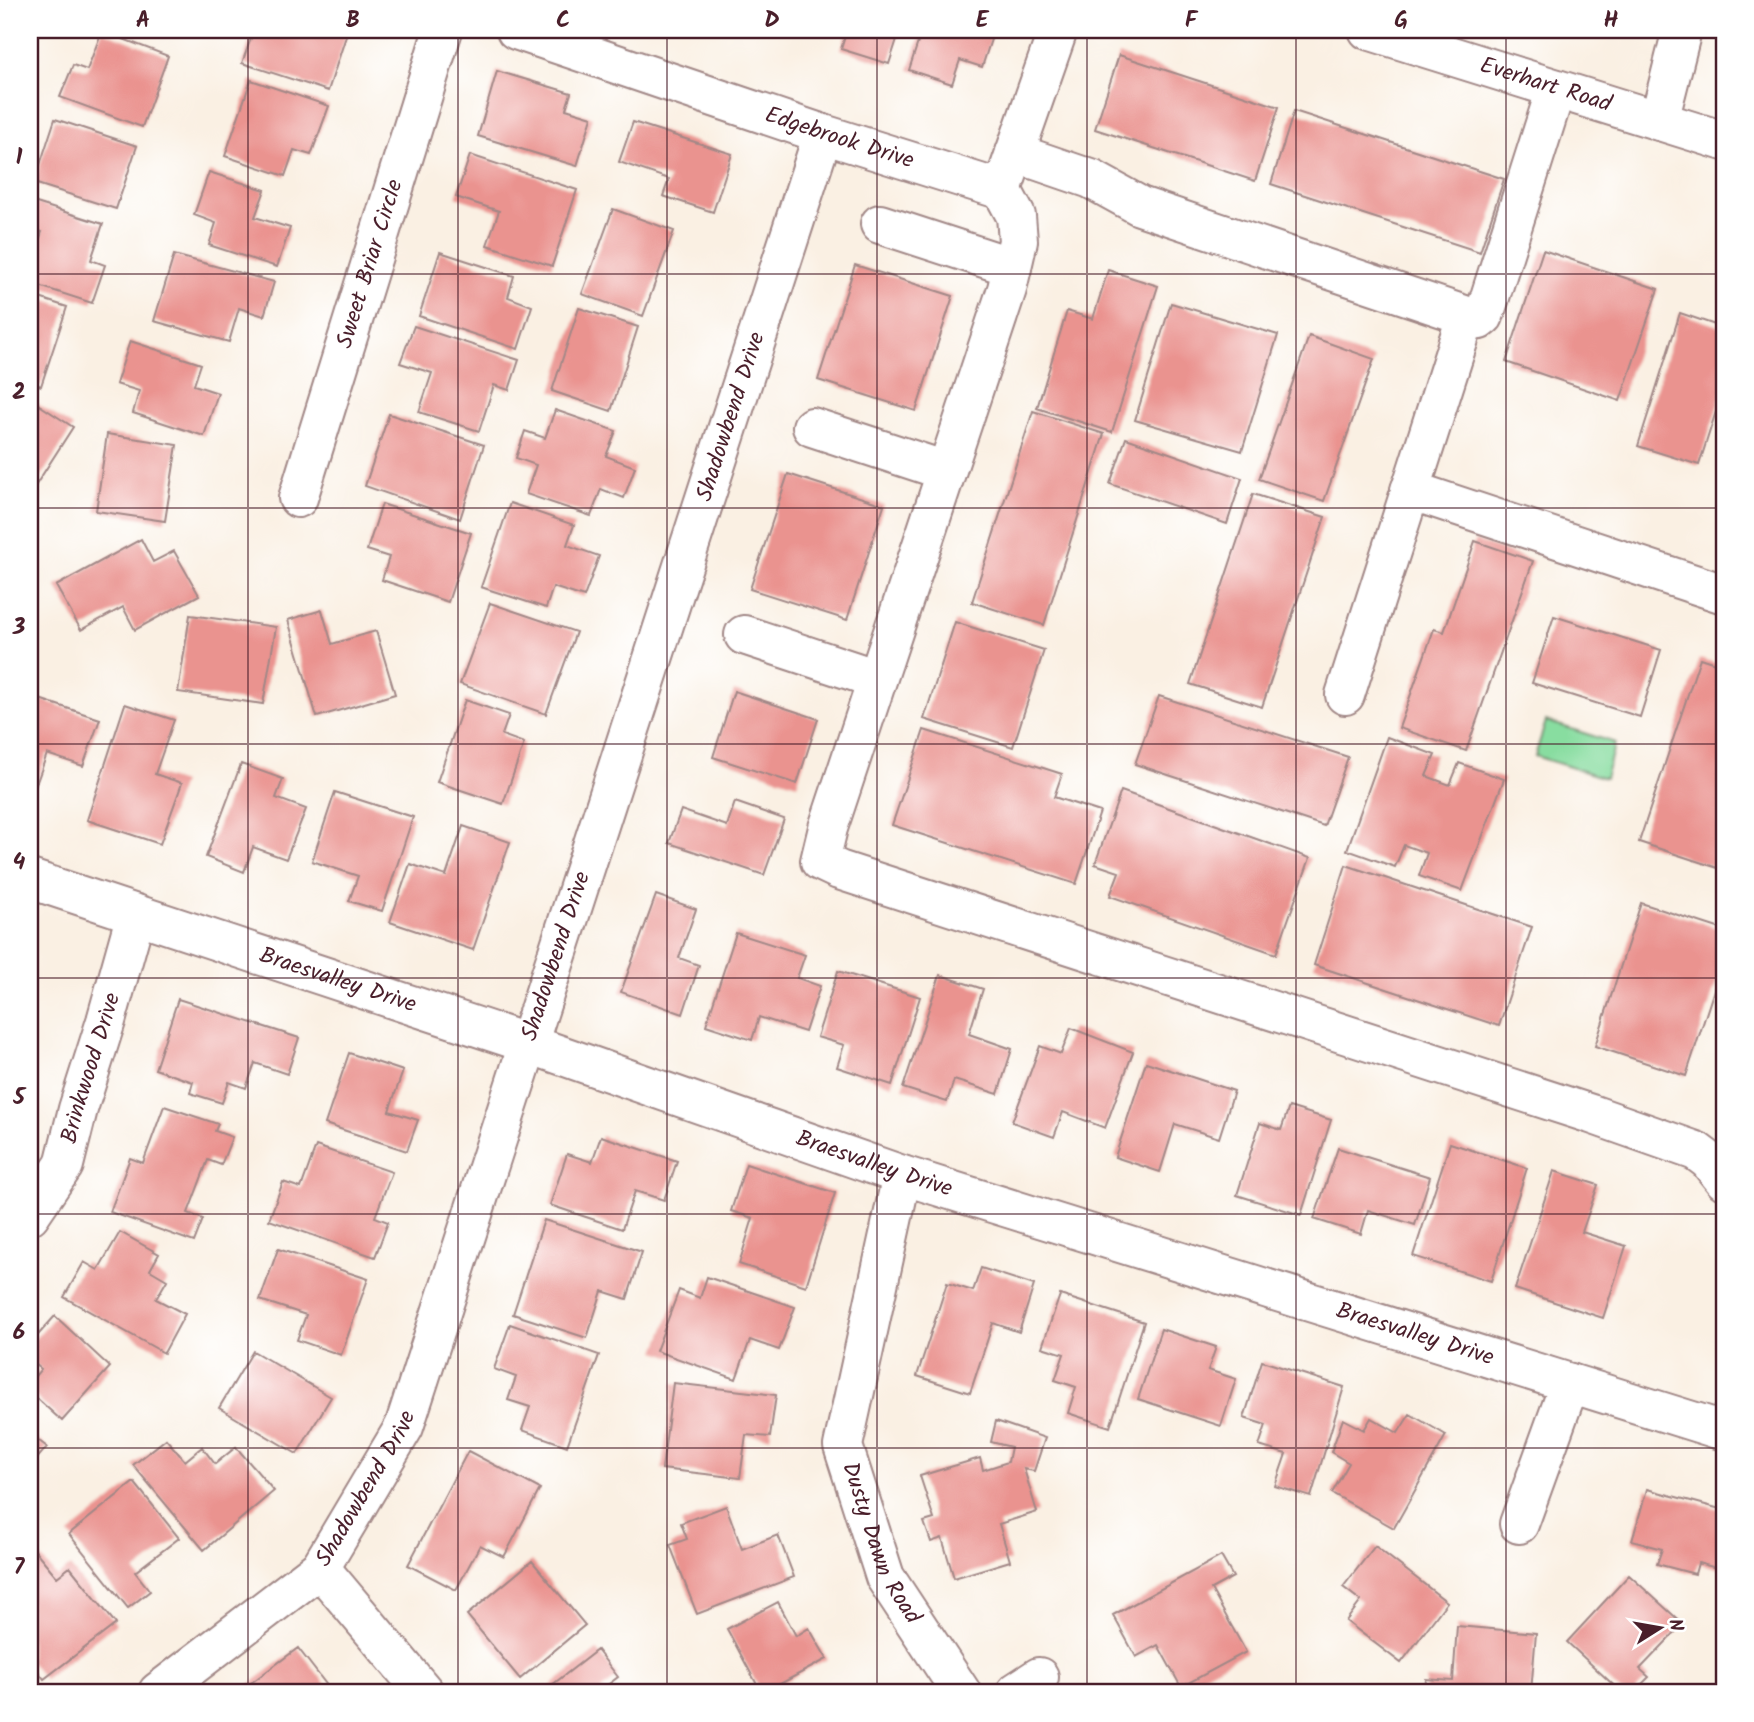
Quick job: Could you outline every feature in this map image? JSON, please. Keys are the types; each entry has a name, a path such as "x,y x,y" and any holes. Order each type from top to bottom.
{"street":[{"name":"Sweet Briar Circle","path":"298,498 443,30"},
{"name":"Edgebrook Drive","path":"516,30 822,134 1002,190"},
{"path":"1058,30 1002,190 1016,216 1018,241 1007,289 828,828 821,862 1591,1114 1696,1152 1722,1165"},
{"name":"Everhart Road","path":"1368,30 1436,40 1556,89 1724,141"},
{"path":"1659,121 1682,30"},
{"path":"1015,153 1091,179 1140,205 1479,320 1484,316 1556,89"},
{"name":"Shadowbend Drive","path":"158,1692 320,1568 404,1427 822,134"},
{"path":"880,224 1012,267"},
{"path":"1345,695 1466,317"},
{"path":"812,426 946,471"},
{"path":"1410,490 1724,594"},
{"path":"744,635 877,679"},
{"name":"Braesvalley Drive","path":"30,878 529,1044 902,1175 1724,1431"},
{"name":"Brinkwood Drive","path":"30,1215 64,1165 136,914"},
{"name":"Dusty Dawn Road","path":"902,1175 843,1446 885,1577 961,1692"},
{"path":"1518,1524 1570,1383"},
{"path":"320,1568 424,1692"}],"green space":[{"path":"1546,721 1615,743 1605,778 1535,756"}],"building":[{"path":"254,30 348,30 328,91 242,63"},
{"path":"847,30 900,30 889,64 841,49"},
{"path":"922,30 994,30 982,67 960,60 952,84 909,70"},
{"path":"102,31 168,56 142,127 60,97 73,65 87,70"},
{"path":"1119,55 1279,107 1255,181 1095,129"},
{"path":"497,71 571,93 566,109 592,117 577,166 478,136"},
{"path":"251,80 329,106 311,155 294,150 285,176 225,156"},
{"path":"1294,111 1504,179 1480,252 1271,184"},
{"path":"55,119 137,146 116,209 34,183"},
{"path":"633,122 732,154 713,212 663,196 669,179 619,162"},
{"path":"470,155 577,190 552,266 487,245 499,211 456,197"},
{"path":"209,172 265,190 255,217 290,228 277,267 209,245 216,223 194,215"},
{"path":"30,201 103,224 91,260 105,265 92,303 30,283 30,268 42,232 30,228"},
{"path":"613,209 674,231 643,316 582,294"},
{"path":"1543,250 1658,289 1620,401 1506,362"},
{"path":"440,252 514,276 508,297 532,306 518,349 419,316"},
{"path":"174,255 274,282 264,316 239,308 229,342 154,321"},
{"path":"855,265 953,296 916,411 818,380"},
{"path":"1108,270 1158,286 1112,432 1037,408 1067,311 1093,319"},
{"path":"30,295 67,307 41,386 30,382"},
{"path":"1171,303 1278,335 1242,451 1135,420"},
{"path":"579,308 638,327 611,411 552,391"},
{"path":"1680,313 1724,328 1724,386 1699,465 1638,446"},
{"path":"414,326 519,360 509,390 494,385 479,431 419,412 432,373 400,363"},
{"path":"1309,336 1374,359 1324,501 1259,479"},
{"path":"130,341 201,364 194,385 218,393 204,436 133,413 139,391 116,384"},
{"path":"30,399 73,427 30,494"},
{"path":"555,410 616,431 606,456 635,467 624,498 601,489 591,516 526,494 536,465 516,458 525,431 545,438"},
{"path":"1033,411 1104,434 1044,625 972,602"},
{"path":"389,414 484,445 460,519 365,486"},
{"path":"107,434 177,445 165,521 96,511"},
{"path":"1126,438 1242,478 1227,524 1110,484"},
{"path":"788,474 884,505 847,620 750,589"},
{"path":"1253,494 1325,517 1262,707 1190,684"},
{"path":"510,503 574,525 567,545 599,556 584,597 553,587 546,608 481,587"},
{"path":"382,504 471,533 448,602 382,580 389,557 367,550"},
{"path":"141,539 153,562 174,551 199,595 135,630 123,607 81,630 56,586"},
{"path":"1475,541 1533,561 1466,751 1399,728 1434,629 1444,632"},
{"path":"490,603 576,632 546,714 460,684"},
{"path":"322,610 332,644 376,631 395,694 317,717 288,620"},
{"path":"190,615 276,627 263,704 178,692"},
{"path":"1554,616 1661,650 1640,717 1532,683"},
{"path":"955,622 1044,650 1013,747 924,719"},
{"path":"1700,658 1724,666 1724,870 1639,842"},
{"path":"734,691 818,719 797,784 713,757"},
{"path":"30,696 100,719 83,766 47,754 30,801"},
{"path":"1159,696 1348,757 1324,826 1135,764"},
{"path":"465,700 509,715 502,735 524,743 503,804 437,782"},
{"path":"125,704 174,720 155,774 182,783 160,844 87,820"},
{"path":"924,730 1062,774 1054,797 1100,812 1076,884 892,825"},
{"path":"1387,737 1435,755 1426,776 1450,785 1459,763 1504,779 1462,891 1419,876 1427,853 1404,845 1395,867 1347,850"},
{"path":"241,764 283,779 276,798 306,809 286,859 253,847 244,872 206,857"},
{"path":"1121,791 1310,858 1276,954 1110,896 1119,872 1095,864"},
{"path":"335,792 413,817 382,911 349,901 358,876 312,861"},
{"path":"735,802 784,819 764,875 669,843 681,810 727,826"},
{"path":"463,826 510,842 473,950 390,922 410,864 446,876"},
{"path":"1346,865 1532,927 1499,1026 1314,965"},
{"path":"656,895 696,909 679,958 699,965 683,1014 621,992"},
{"path":"1641,903 1724,930 1724,959 1686,1076 1595,1046"},
{"path":"736,933 805,955 797,978 820,986 805,1032 759,1017 752,1040 706,1025"},
{"path":"838,971 920,997 892,1085 837,1067 844,1045 817,1037"},
{"path":"940,975 983,989 969,1034 1012,1049 998,1094 954,1080 947,1102 903,1088"},
{"path":"178,999 299,1038 287,1074 255,1063 246,1088 229,1082 222,1103 190,1093 193,1082 155,1069"},
{"path":"1071,1028 1133,1052 1105,1128 1063,1112 1054,1137 1012,1122 1040,1046 1061,1054"},
{"path":"349,1053 403,1071 389,1111 418,1120 407,1151 325,1124"},
{"path":"1146,1062 1234,1091 1219,1138 1175,1124 1160,1172 1115,1157"},
{"path":"164,1106 218,1124 215,1131 232,1137 221,1165 208,1160 188,1213 203,1219 194,1242 110,1212 130,1158 143,1163"},
{"path":"1289,1107 1331,1120 1301,1215 1237,1195 1260,1123 1281,1130"},
{"path":"601,1136 677,1161 664,1200 635,1191 622,1229 550,1205 567,1154 592,1162"},
{"path":"1450,1143 1527,1168 1491,1281 1413,1256"},
{"path":"316,1146 392,1172 375,1217 388,1222 375,1257 269,1220 283,1182 301,1188"},
{"path":"1338,1148 1430,1177 1415,1225 1368,1210 1361,1234 1314,1219"},
{"path":"746,1164 835,1193 806,1286 739,1264 753,1218 731,1211"},
{"path":"1554,1171 1598,1185 1582,1232 1626,1246 1603,1318 1515,1289"},
{"path":"544,1220 642,1252 627,1299 602,1291 587,1338 513,1314"},
{"path":"120,1232 159,1254 150,1270 167,1280 156,1299 185,1314 164,1353 64,1297 84,1262 98,1270"},
{"path":"278,1249 368,1279 341,1355 297,1340 306,1315 260,1300"},
{"path":"981,1268 1034,1285 1019,1332 993,1323 970,1393 917,1376 947,1283 973,1291"},
{"path":"707,1277 795,1307 779,1350 750,1340 736,1379 656,1351 679,1290 700,1298"},
{"path":"1060,1295 1144,1322 1110,1427 1068,1413 1076,1387 1055,1380 1064,1354 1042,1347"},
{"path":"55,1316 110,1367 62,1421 30,1392 30,1382 41,1369 30,1360 30,1344"},
{"path":"510,1324 599,1355 567,1446 522,1430 530,1407 508,1400 516,1377 494,1369"},
{"path":"1161,1329 1216,1347 1208,1370 1236,1379 1221,1426 1138,1399"},
{"path":"253,1351 331,1397 297,1454 219,1408"},
{"path":"1262,1361 1344,1387 1311,1497 1275,1486 1286,1454 1259,1446 1266,1425 1244,1418"},
{"path":"673,1383 776,1395 770,1437 746,1435 740,1478 662,1469"},
{"path":"1410,1414 1446,1435 1394,1528 1332,1493 1349,1463 1331,1452 1343,1419 1364,1430 1371,1418 1398,1433"},
{"path":"996,1421 1045,1438 1034,1471 1024,1469 1037,1512 999,1524 1010,1561 954,1578 942,1538 931,1542 924,1522 934,1519 920,1476 980,1458 983,1470 1008,1462 1011,1447 991,1442"},
{"path":"30,1434 47,1447 30,1467"},
{"path":"166,1439 185,1461 202,1447 215,1464 236,1447 274,1491 204,1550 133,1465"},
{"path":"468,1451 540,1489 504,1557 480,1545 456,1590 408,1565"},
{"path":"134,1482 179,1538 135,1572 150,1591 128,1608 69,1534"},
{"path":"1647,1489 1724,1510 1724,1570 1698,1563 1695,1574 1657,1564 1662,1549 1632,1541"},
{"path":"726,1506 742,1549 778,1535 794,1577 697,1614 670,1545 687,1539 681,1523"},
{"path":"1375,1546 1447,1602 1401,1663 1346,1621 1361,1601 1343,1587"},
{"path":"32,1547 57,1577 70,1567 116,1624 44,1679 30,1661"},
{"path":"1221,1556 1233,1577 1211,1589 1246,1652 1181,1687 1158,1645 1136,1657 1113,1615"},
{"path":"532,1561 585,1625 520,1679 467,1615"},
{"path":"1629,1575 1683,1624 1640,1669 1649,1677 1634,1692 1621,1692 1567,1642"},
{"path":"778,1602 796,1636 809,1628 827,1659 761,1692 727,1629"},
{"path":"1457,1626 1536,1633 1531,1692 1425,1692 1426,1679 1453,1681"},
{"path":"298,1648 332,1692 239,1692"},
{"path":"597,1650 618,1677 601,1690 603,1692 543,1692"}]}
